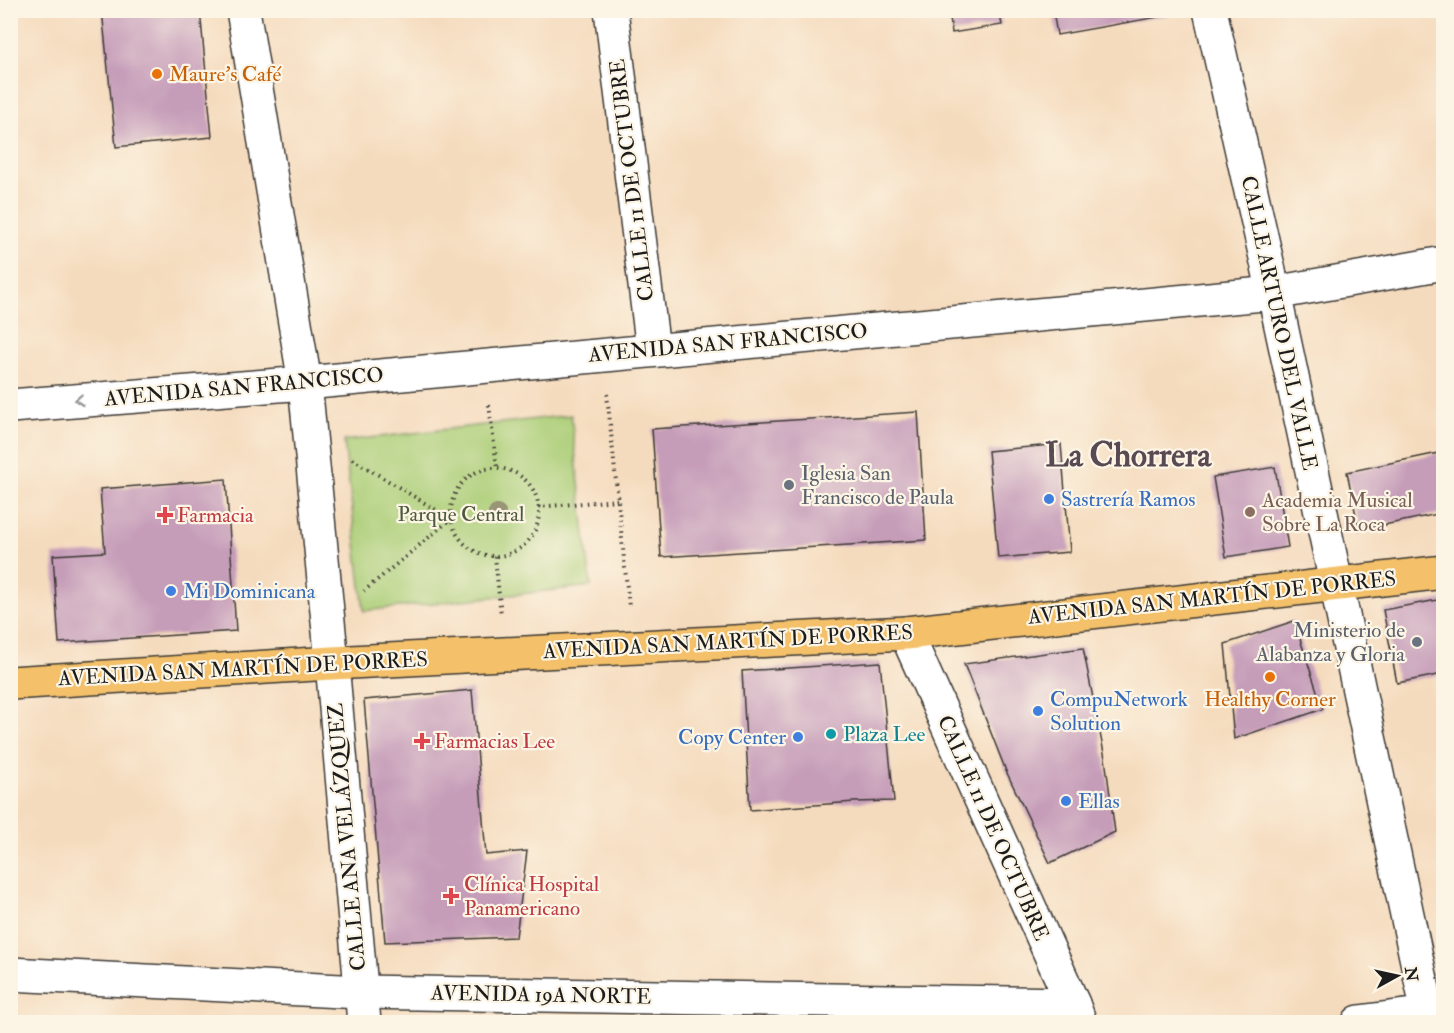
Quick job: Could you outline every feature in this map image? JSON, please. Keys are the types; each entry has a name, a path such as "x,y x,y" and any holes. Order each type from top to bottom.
{"main road":[{"name":"AVENIDA SAN MARTÍN DE PORRES","path":"10,683 332,663 906,633 1443,572"}],"street":[{"name":"CALLE ANA VELÁZQUEZ","path":"243,10 305,382 362,1007"},
{"name":"CALLE 11 DE OCTUBRE","path":"611,10 653,350"},
{"name":"CALLE ARTURO DEL VALLE","path":"1210,10 1274,293 1429,1018"},
{"name":"AVENIDA SAN FRANCISCO","path":"10,405 305,382 1274,293 1443,263"},
{"name":"CALLE 11 DE OCTUBRE","path":"906,633 1076,1013"},
{"name":"AVENIDA 19A NORTE","path":"10,974 362,1007 1076,1013"},
{"path":"1359,1023 1429,1018"}],"path":[{"path":"604,354 633,647"},
{"path":"485,365 497,467"},
{"path":"312,460 350,457 451,519"},
{"path":"497,467 514,472 528,483 538,507 534,532 525,545 511,553 495,556 479,553 464,544 451,519 454,494 464,480 480,470 497,467"},
{"path":"538,507 618,500"},
{"path":"326,602 365,591 451,519"},
{"path":"495,556 506,654"}],"green space":[{"name":"Parque Central","path":"571,415 591,586 364,611 344,441"}],"building":[{"name":"Maure's Café","path":"102,10 200,10 212,137 116,147"},
{"path":"949,10 999,10 1002,25 952,33"},
{"path":"1053,10 1174,10 1175,14 1057,35"},
{"name":"Iglesia San Francisco de Paula","path":"918,412 926,540 661,557 652,429"},
{"path":"1061,444 1070,552 998,558 988,451"},
{"path":"1443,452 1443,513 1359,530 1347,472"},
{"name":"Academia Musical Sobre La Roca","path":"1275,467 1288,547 1226,557 1213,477"},
{"path":"226,479 236,631 59,643 53,555 105,552 100,489"},
{"name":"Ministerio de Alabanza y Gloria","path":"1443,599 1443,674 1397,683 1383,610"},
{"name":"Healthy Corner","path":"1294,621 1323,709 1234,739 1225,644"},
{"path":"1083,648 1105,758 1115,832 1050,863 1006,771 964,664"},
{"path":"880,662 894,801 750,810 742,671"},
{"name":"Clínica Hospital Panamericano","path":"472,690 486,855 527,851 516,937 385,942 364,700"}],"place":[{"name":"Maure's Café","path":"157,74"},
{"name":"Iglesia San Francisco de Paula","path":"789,485"},
{"name":"Sastrería Ramos","path":"1049,499"},
{"name":"Academia Musical Sobre La Roca","path":"1250,512"},
{"name":"Farmacia","path":"165,515"},
{"name":"Mi Dominicana","path":"171,591"},
{"name":"Ministerio de Alabanza y Gloria","path":"1417,642"},
{"name":"Healthy Corner","path":"1270,677"},
{"name":"CompuNetwork Solution","path":"1038,711"},
{"name":"Plaza Lee","path":"831,734"},
{"name":"Copy Center","path":"798,737"},
{"name":"Farmacias Lee","path":"422,741"},
{"name":"Ellas","path":"1066,801"},
{"name":"Clínica Hospital Panamericano","path":"451,896"}],"district":[{"name":"La Chorrera","path":"1128,455"}]}
